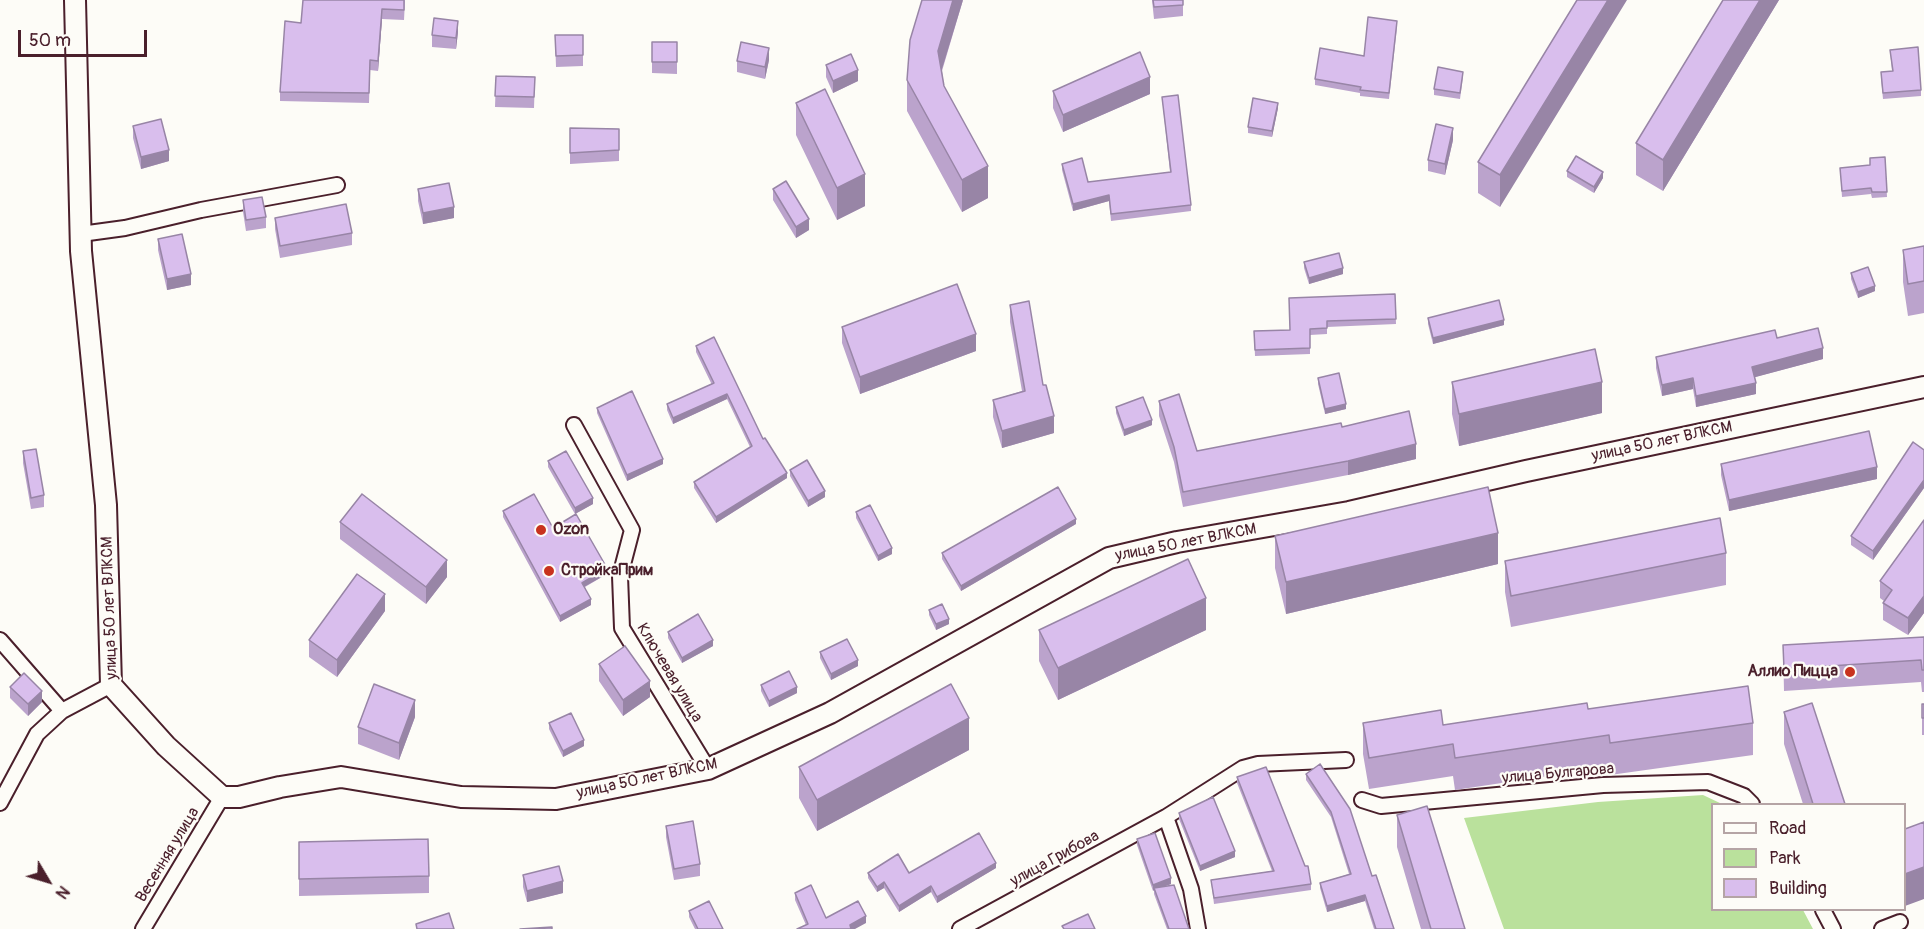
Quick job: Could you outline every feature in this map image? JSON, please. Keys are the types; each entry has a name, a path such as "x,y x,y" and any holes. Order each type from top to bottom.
{"street":[{"name":"улица 50 лет ВЛКСМ","path":"75,0 81,234 106,505 111,685 166,746 222,797 239,797 280,787 341,777 461,797 556,798 708,769 830,713 1109,558 1177,542 1349,512 1526,471 1924,387"},
{"path":"81,234 125,228 201,210 337,185"},
{"name":"Ключевая улица","path":"574,425 632,530 620,576 622,628 708,769"},
{"path":"0,640 62,711"},
{"path":"0,803 38,734 62,711 111,685"},
{"name":"улица Грибова","path":"960,929 1166,817 1243,768 1258,764 1346,760"},
{"name":"улица Булгарова","path":"1362,800 1381,806 1603,785 1708,782 1744,796 1751,803"},
{"name":"Весенняя улица","path":"143,929 222,797"},
{"path":"1166,817 1191,889 1198,929"},
{"path":"1824,911 1833,929"},
{"path":"1882,929 1900,922"}],"green space":[{"path":"1703,795 1720,803 1711,803 1711,911 1804,911 1813,929 1504,929 1464,818 1598,802"}],"building":[{"path":"303,0 404,0 404,10 382,9 378,61 370,60 369,93 280,92 285,21 301,23"},
{"path":"922,0 953,0 938,51 944,86 988,166 962,180 907,80 910,40"},
{"path":"1153,0 1183,0 1183,5 1154,7"},
{"path":"1577,0 1608,0 1500,175 1478,162"},
{"path":"1723,0 1760,0 1663,160 1636,143"},
{"path":"1368,17 1397,21 1389,93 1360,90 1361,87 1315,79 1320,48 1364,56"},
{"path":"434,18 458,21 456,38 432,35"},
{"path":"555,35 583,35 583,55 556,56"},
{"path":"652,42 677,42 677,62 652,62"},
{"path":"741,42 769,48 765,67 737,61"},
{"path":"1918,47 1921,90 1883,93 1881,72 1893,71 1890,50"},
{"path":"1140,52 1150,77 1063,115 1053,91"},
{"path":"851,54 858,70 833,81 826,65"},
{"path":"1438,67 1463,72 1460,93 1434,89"},
{"path":"496,76 535,77 534,97 495,96"},
{"path":"825,89 865,174 837,188 796,103"},
{"path":"1178,95 1191,205 1111,214 1109,195 1073,204 1062,164 1082,158 1088,182 1171,172 1162,97"},
{"path":"1253,98 1278,103 1272,131 1248,127"},
{"path":"161,119 169,150 141,157 133,126"},
{"path":"1436,124 1453,128 1445,164 1428,160"},
{"path":"570,128 619,129 619,150 570,153"},
{"path":"1576,156 1603,172 1594,187 1567,171"},
{"path":"1885,157 1887,192 1872,192 1871,188 1842,191 1840,168 1870,165 1870,158"},
{"path":"786,181 809,219 796,227 773,189"},
{"path":"449,183 454,207 423,213 418,189"},
{"path":"262,197 266,217 246,220 243,200"},
{"path":"346,204 352,233 280,246 275,218"},
{"path":"182,234 191,274 167,279 158,239"},
{"path":"1924,246 1924,281 1908,284 1903,250"},
{"path":"1339,253 1343,268 1309,278 1304,262"},
{"path":"1868,267 1875,286 1858,292 1851,273"},
{"path":"957,284 976,334 860,377 842,327"},
{"path":"1395,294 1396,319 1327,321 1327,328 1310,329 1310,348 1255,350 1254,331 1290,330 1289,298"},
{"path":"1499,300 1504,320 1433,338 1428,318"},
{"path":"1029,301 1043,385 1046,385 1054,416 1002,431 993,400 1025,391 1010,305"},
{"path":"1818,328 1823,348 1752,367 1756,383 1696,396 1693,378 1662,385 1656,357 1775,330 1777,338"},
{"path":"714,337 763,439 765,438 787,473 716,517 694,482 752,446 727,394 673,418 667,404 714,383 696,346"},
{"path":"1595,349 1602,382 1459,414 1452,382"},
{"path":"1339,373 1346,404 1325,409 1318,378"},
{"path":"632,391 663,459 627,475 597,408"},
{"path":"1179,394 1197,451 1341,423 1342,427 1409,411 1416,444 1348,461 1183,492 1174,447 1159,401"},
{"path":"1143,397 1152,420 1124,430 1116,407"},
{"path":"1869,431 1877,467 1729,500 1721,464"},
{"path":"1913,442 1924,450 1924,480 1873,551 1851,536"},
{"path":"36,449 44,495 31,498 23,451"},
{"path":"566,451 593,498 575,508 548,461"},
{"path":"807,460 825,491 808,501 790,470"},
{"path":"1058,487 1076,519 961,586 942,553"},
{"path":"1488,487 1498,533 1286,582 1275,536"},
{"path":"362,494 447,560 426,587 340,522"},
{"path":"534,494 553,528 576,514 607,568 582,583 591,599 560,616 503,511"},
{"path":"870,505 892,548 878,556 856,512"},
{"path":"1720,518 1726,553 1511,596 1505,561"},
{"path":"1924,520 1924,596 1908,618 1883,603 1892,590 1880,581"},
{"path":"1188,559 1206,598 1058,668 1039,630"},
{"path":"357,574 385,594 337,660 309,640"},
{"path":"942,604 949,619 936,624 929,610"},
{"path":"698,614 713,640 682,658 668,632"},
{"path":"1924,637 1924,670 1922,670 1921,660 1784,669 1783,645"},
{"path":"847,639 858,660 831,674 820,652"},
{"path":"625,646 650,681 623,700 599,664"},
{"path":"789,671 797,687 769,701 761,685"},
{"path":"24,673 42,691 28,704 10,687"},
{"path":"374,684 415,700 399,743 358,727"},
{"path":"951,684 969,718 817,800 799,767"},
{"path":"1748,686 1753,723 1610,743 1609,735 1455,758 1453,744 1369,758 1363,723 1441,710 1443,725 1587,703 1588,709"},
{"path":"1812,703 1845,803 1813,803 1784,712"},
{"path":"1922,704 1924,704 1924,718 1922,718"},
{"path":"571,713 584,740 563,751 549,723"},
{"path":"1320,764 1350,809 1372,876 1376,875 1394,929 1376,929 1365,895 1327,906 1320,883 1351,874 1331,812 1306,774"},
{"path":"1266,767 1305,866 1308,866 1311,884 1214,898 1211,880 1274,871 1237,777"},
{"path":"1213,797 1235,851 1200,866 1179,813"},
{"path":"1427,806 1465,929 1431,929 1397,815"},
{"path":"693,821 700,864 674,869 666,826"},
{"path":"1924,822 1924,867 1906,874 1906,829"},
{"path":"979,833 996,863 937,897 931,886 899,906 884,882 877,887 868,873 898,854 909,873"},
{"path":"1155,833 1171,878 1153,885 1137,839"},
{"path":"428,839 429,876 299,879 299,842"},
{"path":"559,866 563,881 527,891 523,875"},
{"path":"811,885 826,918 858,901 866,916 850,925 851,929 797,929 808,924 795,893"},
{"path":"1174,885 1189,929 1169,929 1154,888"},
{"path":"709,901 723,929 698,929 689,911"},
{"path":"449,913 454,929 417,929 416,924"},
{"path":"1088,914 1095,929 1064,929 1062,926"},
{"path":"552,927 552,929 520,929"}],"place":[{"name":"Ozon","path":"541,530"},
{"name":"СтройкаПрим","path":"549,571"},
{"name":"Аллио Пицца","path":"1850,672"}]}
